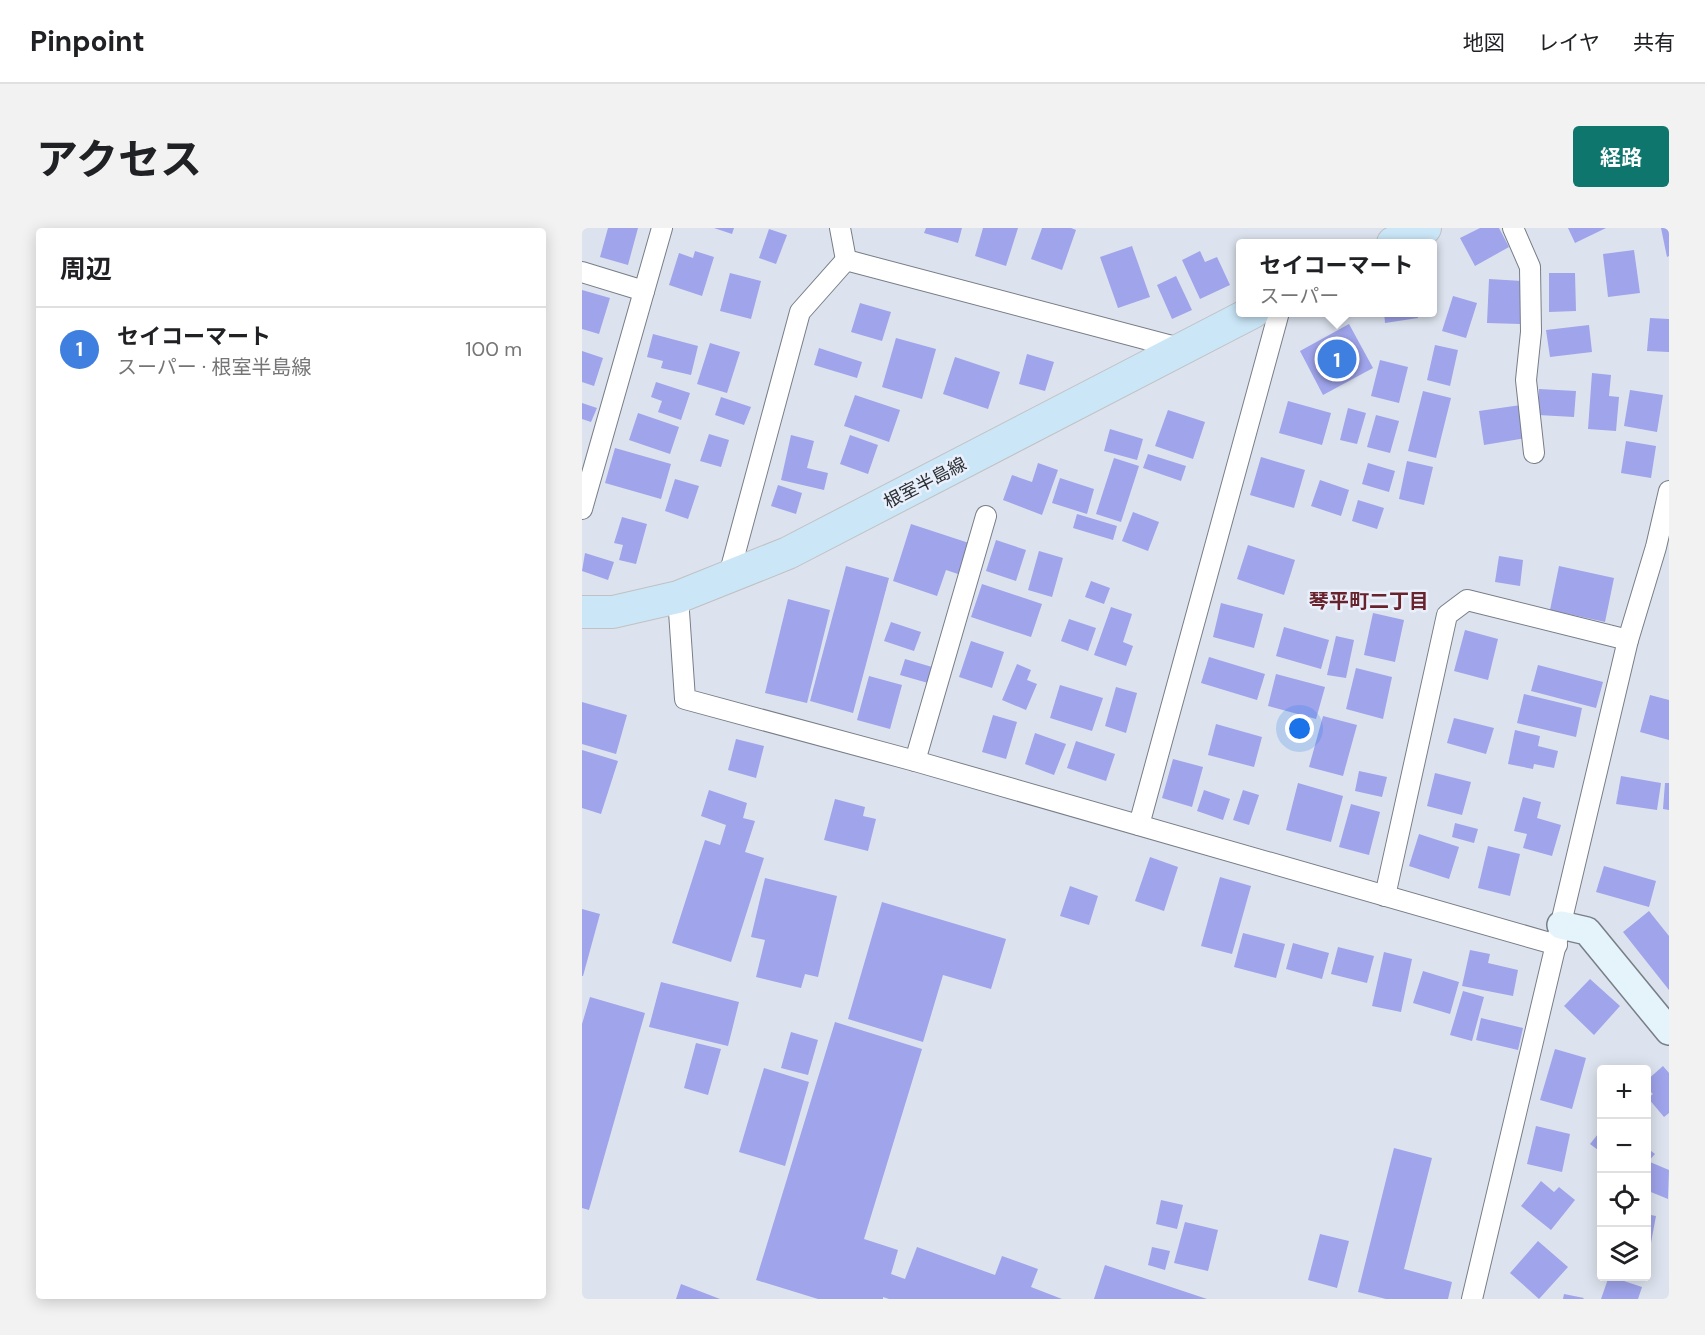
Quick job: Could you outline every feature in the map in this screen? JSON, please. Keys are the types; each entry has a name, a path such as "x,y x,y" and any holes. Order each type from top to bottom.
{"main road":[{"path":"1402,239 1425,228"},
{"name":"根室半島線","path":"582,612 613,612 678,597 788,553 1244,317"}],"street":[{"path":"582,509 662,228"},
{"path":"840,228 846,260"},
{"path":"1513,228 1530,267 1531,332 1526,380 1534,453"},
{"path":"846,260 1184,350"},
{"path":"729,575 800,312 846,260"},
{"path":"582,272 644,291"},
{"path":"1139,825 1278,317"},
{"path":"1472,1299 1628,640 1656,547 1669,491"},
{"path":"915,760 986,516"},
{"path":"678,597 685,699 915,760 1385,896 1559,935 1587,931 1669,1031"},
{"path":"1385,896 1447,615 1467,600 1628,640"}],"building":[{"path":"608,228 638,228 628,265 600,257"},
{"path":"714,228 734,228 732,234"},
{"path":"926,228 962,228 958,243 924,233"},
{"path":"983,228 1018,228 1006,266 975,256"},
{"path":"1042,228 1076,230 1062,270 1031,259"},
{"path":"1480,228 1499,228 1509,247 1475,266 1460,238"},
{"path":"1568,228 1606,228 1575,243"},
{"path":"1661,228 1669,228 1669,256 1667,257"},
{"path":"769,229 787,235 776,264 759,258"},
{"path":"1132,246 1150,297 1118,308 1100,257"},
{"path":"1634,250 1640,293 1608,297 1603,254"},
{"path":"695,251 714,257 702,296 669,285 679,253 693,258"},
{"path":"1200,251 1205,262 1217,257 1230,285 1200,299 1182,260"},
{"path":"730,273 761,281 751,319 720,311"},
{"path":"1549,273 1575,273 1576,311 1549,312"},
{"path":"1176,276 1192,310 1172,319 1157,285"},
{"path":"1489,279 1522,281 1520,324 1487,323"},
{"path":"582,290 610,298 599,334 582,329"},
{"path":"1453,296 1477,303 1466,338 1442,331"},
{"path":"860,303 891,312 882,341 851,332"},
{"path":"1384,317 1418,317 1418,318 1385,323"},
{"path":"1650,318 1669,319 1669,352 1647,351"},
{"path":"1349,324 1373,368 1323,395 1300,351"},
{"path":"1589,325 1592,352 1550,357 1546,330"},
{"path":"653,334 698,346 691,375 661,368 663,361 647,357"},
{"path":"896,338 936,349 922,399 882,387"},
{"path":"710,343 740,352 727,393 697,384"},
{"path":"1435,345 1458,350 1450,386 1427,380"},
{"path":"819,348 862,362 857,378 814,365"},
{"path":"582,351 603,358 594,386 582,382"},
{"path":"1027,354 1054,362 1045,391 1019,384"},
{"path":"955,357 1000,372 988,409 943,394"},
{"path":"1380,360 1408,367 1399,403 1371,396"},
{"path":"1592,373 1611,375 1609,396 1619,397 1616,431 1588,429"},
{"path":"656,382 690,393 681,420 658,412 662,401 651,397"},
{"path":"1539,389 1576,391 1574,417 1538,415"},
{"path":"1630,390 1663,395 1657,432 1624,426"},
{"path":"1423,391 1451,398 1436,458 1408,451"},
{"path":"855,395 900,410 889,442 844,426"},
{"path":"721,397 751,407 744,425 715,415"},
{"path":"1288,401 1331,413 1322,445 1279,433"},
{"path":"582,403 597,408 591,422 582,419"},
{"path":"1521,405 1526,438 1484,445 1479,411"},
{"path":"1348,408 1366,413 1357,444 1340,440"},
{"path":"1168,410 1205,422 1193,459 1155,446"},
{"path":"638,413 679,427 670,454 629,440"},
{"path":"1376,415 1399,421 1390,453 1367,447"},
{"path":"1110,429 1143,439 1137,460 1104,451"},
{"path":"709,434 729,440 721,467 700,461"},
{"path":"791,435 814,441 807,468 828,473 824,490 781,480"},
{"path":"850,435 878,445 868,474 840,464"},
{"path":"1626,441 1656,446 1651,478 1621,473"},
{"path":"615,448 671,464 661,499 605,483"},
{"path":"1148,454 1186,466 1181,481 1143,468"},
{"path":"1261,457 1305,470 1294,508 1250,495"},
{"path":"1114,458 1139,466 1121,522 1096,514"},
{"path":"1407,461 1433,467 1424,505 1399,499"},
{"path":"1038,463 1058,470 1042,515 1003,500 1012,475 1032,482"},
{"path":"1368,463 1395,471 1389,492 1362,484"},
{"path":"1060,478 1094,489 1087,514 1052,503"},
{"path":"675,479 699,486 688,519 665,511"},
{"path":"1320,480 1349,490 1341,516 1311,506"},
{"path":"778,485 802,493 796,514 771,506"},
{"path":"1358,500 1384,508 1377,529 1352,521"},
{"path":"1133,512 1159,522 1148,551 1122,541"},
{"path":"1077,514 1117,526 1113,540 1073,528"},
{"path":"622,517 647,524 636,564 619,560 623,545 614,543"},
{"path":"911,524 972,544 961,575 946,570 937,596 893,581"},
{"path":"996,540 1026,550 1016,581 986,571"},
{"path":"1248,545 1295,560 1284,595 1237,579"},
{"path":"1039,551 1063,558 1052,597 1028,590"},
{"path":"585,553 614,562 608,580 582,571"},
{"path":"1499,556 1523,560 1520,586 1495,582"},
{"path":"846,566 889,578 853,713 810,701"},
{"path":"1559,566 1614,578 1605,622 1550,610"},
{"path":"1091,581 1110,588 1104,604 1085,597"},
{"path":"982,584 1042,604 1031,637 971,617"},
{"path":"788,599 830,610 807,703 765,693"},
{"path":"1221,603 1263,614 1254,648 1213,637"},
{"path":"1111,607 1132,614 1123,642 1133,646 1126,666 1094,655"},
{"path":"1373,613 1404,620 1395,662 1364,655"},
{"path":"1069,619 1096,628 1088,651 1061,641"},
{"path":"891,622 921,632 914,651 884,641"},
{"path":"1284,627 1329,640 1321,669 1276,656"},
{"path":"1465,630 1498,639 1488,680 1454,671"},
{"path":"1336,636 1354,640 1346,678 1327,675"},
{"path":"971,641 1004,652 992,688 959,677"},
{"path":"1209,657 1265,674 1257,700 1201,683"},
{"path":"905,659 932,667 928,683 900,675"},
{"path":"1017,664 1031,670 1027,680 1037,684 1026,710 1002,700"},
{"path":"1538,665 1603,682 1596,708 1531,691"},
{"path":"1356,668 1392,677 1383,719 1346,709"},
{"path":"1276,674 1325,687 1316,719 1268,706"},
{"path":"869,676 902,685 890,729 857,720"},
{"path":"1060,685 1103,698 1092,731 1050,718"},
{"path":"1116,687 1137,693 1126,733 1105,726"},
{"path":"1524,694 1582,708 1576,737 1517,723"},
{"path":"1650,695 1669,700 1669,740 1640,732"},
{"path":"582,702 627,715 616,754 582,744"},
{"path":"993,715 1017,722 1006,759 982,752"},
{"path":"1323,716 1357,725 1343,776 1309,767"},
{"path":"1454,718 1494,728 1486,754 1447,743"},
{"path":"1216,724 1262,737 1254,767 1208,755"},
{"path":"1515,730 1540,736 1538,746 1558,751 1554,768 1534,764 1533,769 1508,764"},
{"path":"1035,733 1066,744 1054,775 1025,764"},
{"path":"736,739 764,746 756,778 728,770"},
{"path":"1076,741 1115,754 1106,781 1067,768"},
{"path":"582,750 618,761 601,814 582,808"},
{"path":"1173,759 1203,767 1192,807 1162,798"},
{"path":"1359,771 1387,777 1382,797 1355,791"},
{"path":"1435,773 1471,782 1462,815 1427,806"},
{"path":"1621,776 1661,783 1657,810 1616,804"},
{"path":"1298,783 1343,796 1331,842 1286,830"},
{"path":"1665,783 1669,783 1669,810 1663,809"},
{"path":"709,790 747,803 743,818 755,821 745,852 764,858 731,962 672,943 705,840 720,845 726,825 701,816"},
{"path":"1204,790 1230,799 1223,820 1197,811"},
{"path":"1243,790 1259,795 1249,825 1233,820"},
{"path":"1523,797 1541,802 1537,818 1561,825 1552,856 1523,848 1527,834 1514,831"},
{"path":"835,799 865,807 863,816 876,819 868,851 824,840"},
{"path":"1351,804 1380,812 1369,855 1339,847"},
{"path":"1455,823 1478,829 1474,843 1452,837"},
{"path":"1419,834 1459,847 1449,879 1409,866"},
{"path":"1488,846 1520,854 1510,896 1478,888"},
{"path":"1150,857 1178,867 1164,911 1135,901"},
{"path":"1604,866 1656,881 1649,907 1596,892"},
{"path":"1220,877 1251,886 1232,954 1201,946"},
{"path":"765,878 837,896 818,977 805,974 801,988 756,977 765,940 751,937"},
{"path":"1070,886 1098,896 1089,925 1060,916"},
{"path":"882,902 1006,939 991,989 943,975 923,1042 848,1019"},
{"path":"582,909 600,914 583,976 582,976"},
{"path":"1649,911 1669,936 1669,990 1623,932"},
{"path":"1243,933 1285,944 1276,978 1234,967"},
{"path":"1293,943 1329,953 1322,979 1286,969"},
{"path":"1338,947 1374,956 1367,983 1331,974"},
{"path":"1470,950 1490,954 1488,963 1518,970 1513,996 1462,986"},
{"path":"1384,952 1412,959 1401,1012 1372,1006"},
{"path":"1423,971 1459,982 1450,1014 1413,1003"},
{"path":"1590,979 1620,1006 1594,1035 1564,1006"},
{"path":"661,982 739,1002 728,1046 649,1027"},
{"path":"1463,991 1484,997 1472,1041 1450,1035"},
{"path":"590,997 645,1013 589,1210 582,1208 582,1024"},
{"path":"1481,1018 1523,1028 1518,1050 1476,1040"},
{"path":"835,1022 922,1049 864,1239 898,1250 891,1274 905,1279 917,1247 995,1275 1002,1256 1038,1269 1031,1287 1062,1299 889,1299 883,1297 883,1299 818,1299 756,1280"},
{"path":"791,1032 818,1040 808,1075 781,1068"},
{"path":"696,1043 721,1049 708,1095 684,1088"},
{"path":"1555,1049 1586,1058 1572,1109 1540,1100"},
{"path":"1663,1066 1669,1073 1669,1113 1664,1117 1651,1102 1653,1094 1651,1077"},
{"path":"764,1068 809,1082 785,1166 739,1152"},
{"path":"1536,1126 1570,1134 1562,1172 1527,1164"},
{"path":"1597,1135 1597,1149 1590,1144"},
{"path":"1394,1148 1432,1158 1404,1269 1452,1282 1448,1299 1386,1299 1358,1292"},
{"path":"1651,1162 1669,1170 1668,1199 1651,1192"},
{"path":"1541,1181 1554,1192 1559,1187 1575,1200 1551,1230 1521,1206"},
{"path":"1161,1200 1183,1205 1177,1229 1156,1224"},
{"path":"1651,1215 1656,1216 1651,1243"},
{"path":"1185,1222 1218,1230 1208,1271 1174,1263"},
{"path":"1320,1234 1349,1241 1337,1288 1308,1280"},
{"path":"1538,1241 1568,1267 1539,1299 1510,1273"},
{"path":"1152,1247 1170,1251 1165,1270 1148,1265"},
{"path":"1105,1265 1207,1299 1094,1299"},
{"path":"1607,1281 1624,1281 1642,1287 1638,1299 1601,1299"},
{"path":"681,1284 720,1299 676,1299"},
{"path":"1564,1294 1584,1298 1563,1299"}],"place":[{"name":"セイコーマート","path":"1337,359"}],"district":[{"name":"琴平町二丁目","path":"1369,601"}]}
